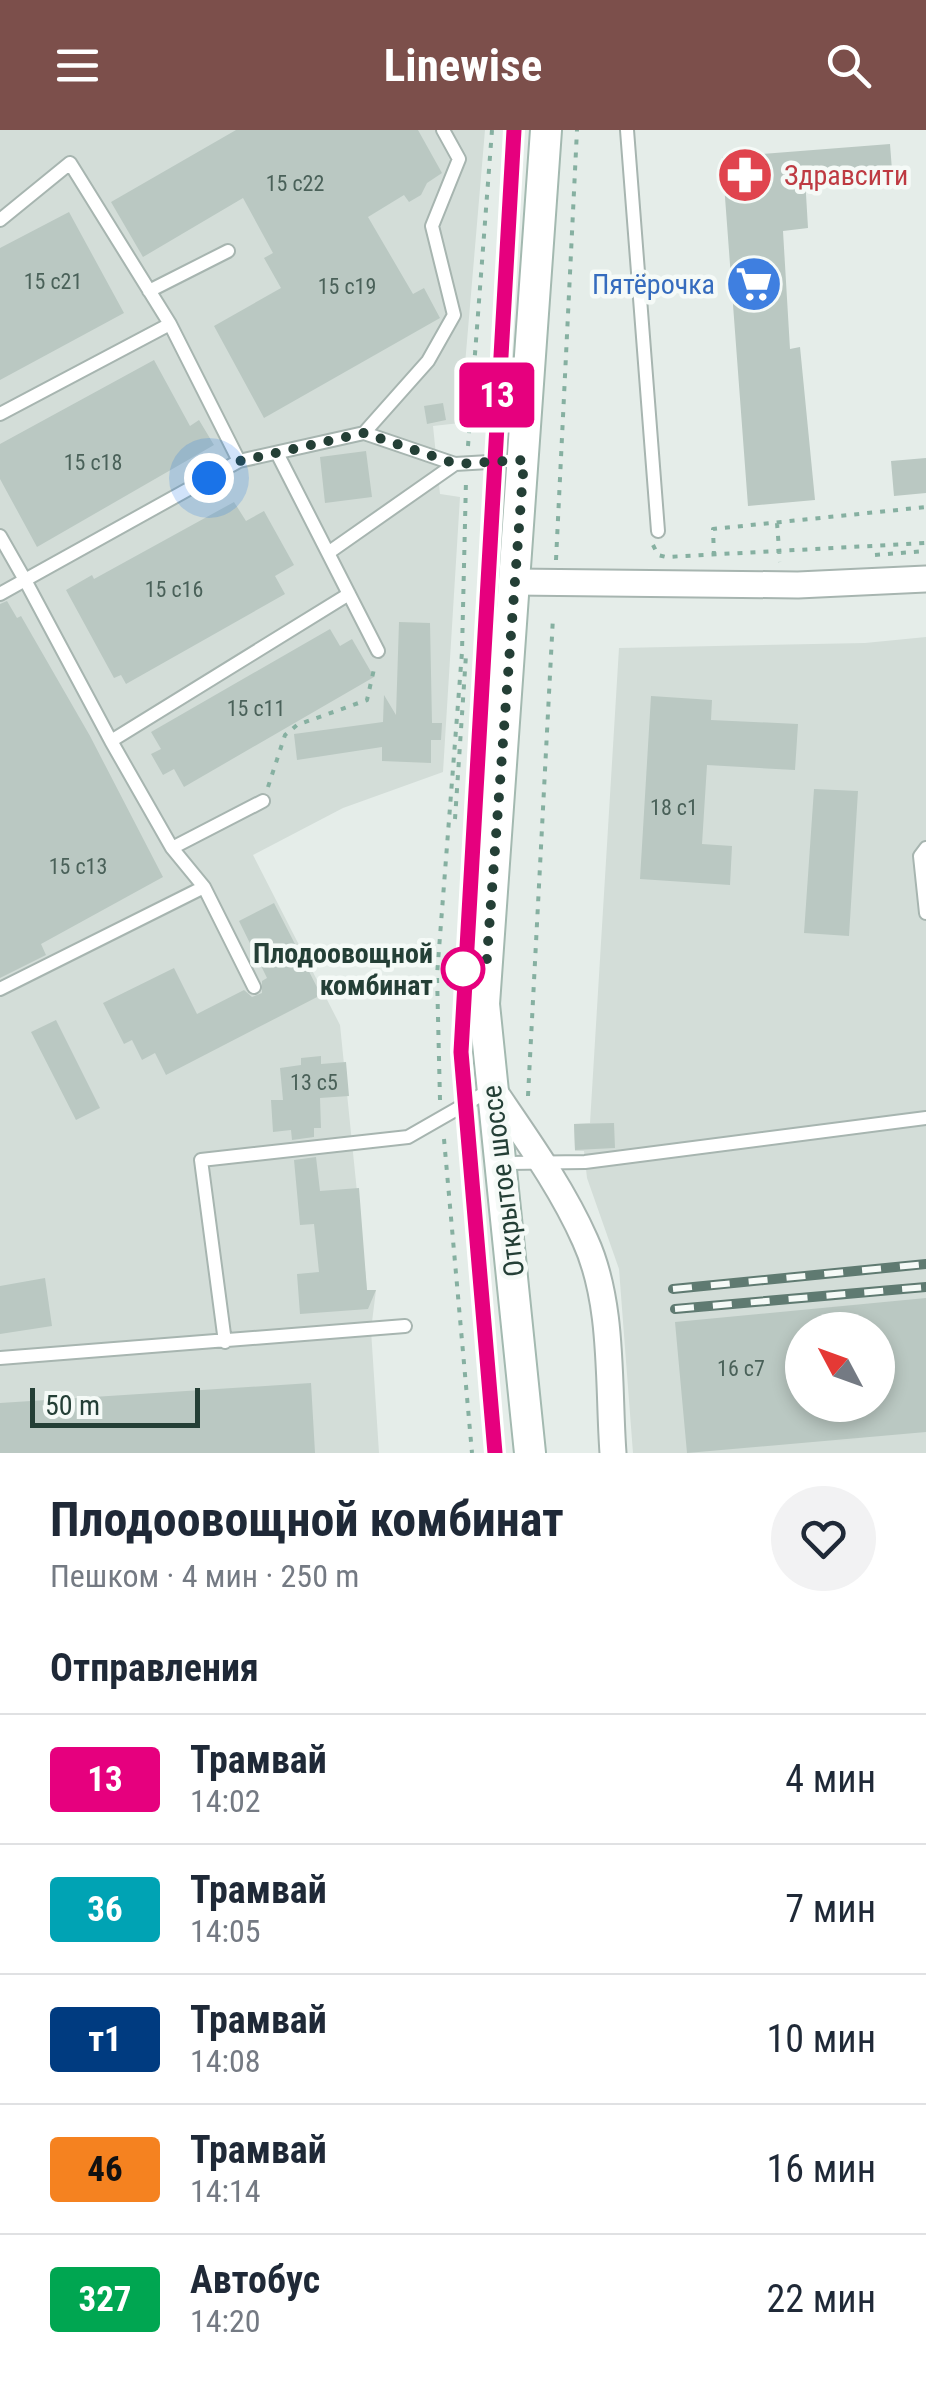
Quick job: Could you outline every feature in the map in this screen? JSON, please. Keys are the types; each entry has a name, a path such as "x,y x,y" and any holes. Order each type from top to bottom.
{"main road":[{"name":"Открытое шоссе","path":"530,1453 484,1004 546,130"}],"street":[{"path":"514,582 798,585 926,579"},
{"path":"492,1088 540,1160 586,1242 603,1309 613,1453"}],"lane":[{"path":"364,433 428,361 454,315 432,226 459,159 443,130"},
{"path":"627,130 655,536"},
{"path":"0,220 70,164 170,324 240,461"},
{"path":"149,291 228,251"},
{"path":"0,414 170,324"},
{"path":"0,594 240,461 364,433 456,464 524,460"},
{"path":"277,453 378,651"},
{"path":"328,553 456,464"},
{"path":"0,536 172,848 204,887 254,987"},
{"path":"111,741 349,594"},
{"path":"172,848 263,801"},
{"path":"926,848 920,856 926,913"},
{"path":"0,989 204,887"},
{"path":"225,1342 201,1160 408,1137 492,1088"},
{"path":"500,1163 585,1162 926,1118"},
{"path":"0,1358 405,1326"}],"path":[{"path":"556,564 577,130"},
{"path":"715,560 713,529 926,508"},
{"path":"777,523 780,562"},
{"path":"655,536 658,555 715,560 926,543"},
{"path":"527,1112 553,617"},
{"path":"263,801 285,734 298,725 366,700 378,651"},
{"path":"466,655 437,975 442,1118 472,1453"}],"shaded area":[{"path":"0,130 485,130 460,423 433,426 440,494 460,497 443,772 343,808 253,855 340,1025 367,1290 376,1290 371,1330 379,1453 0,1453"},
{"path":"926,637 926,1453 633,1453 619,1269 587,1178 584,1151 575,1151 574,1124 590,1123 619,648 865,643"}],"building":[{"path":"236,130 418,130 442,173 427,183 421,195 409,202 404,195 368,217 413,294 424,288 440,318 264,418 214,326 281,288 264,258 273,253 243,198 143,257 111,202"},
{"path":"890,144 892,170 805,177 808,228 783,231 790,349 800,347 815,500 748,506 722,157"},
{"path":"69,212 124,313 0,380 0,248"},
{"path":"154,360 190,426 199,420 214,445 37,547 0,479 0,444"},
{"path":"443,403 446,420 427,424 424,406"},
{"path":"366,451 372,497 325,503 320,457"},
{"path":"926,458 926,493 894,496 891,461"},
{"path":"234,502 246,521 264,511 294,565 275,576 285,594 126,684 121,675 114,678 66,590 92,575 94,579"},
{"path":"7,601 17,618 21,616 90,736 163,877 41,944 46,955 0,978 0,604"},
{"path":"399,622 430,623 432,723 442,723 441,740 431,740 431,763 382,761 382,747 297,760 294,734 383,722 384,695 396,715"},
{"path":"330,629 340,646 352,639 374,677 184,787 174,769 163,775 151,754 161,749 151,732"},
{"path":"651,696 712,700 711,720 798,724 795,770 707,765 702,844 732,846 730,885 640,879"},
{"path":"814,789 858,791 849,936 804,933"},
{"path":"274,903 321,995 166,1075 155,1053 142,1060 132,1040 124,1044 103,1003 174,968 197,1014 244,990 252,997 262,993 262,981 267,978 239,921"},
{"path":"56,1020 100,1108 76,1120 31,1032"},
{"path":"321,1056 321,1064 346,1062 349,1096 320,1098 321,1128 314,1128 314,1137 292,1140 291,1130 273,1132 271,1100 283,1100 280,1068 301,1065 301,1058"},
{"path":"614,1123 615,1148 575,1150 574,1124"},
{"path":"316,1157 320,1191 359,1188 367,1290 376,1290 368,1309 300,1314 297,1274 319,1272 314,1224 300,1225 294,1160"},
{"path":"45,1278 52,1326 0,1334 0,1286"},
{"path":"926,1298 926,1432 687,1453 675,1322"},
{"path":"311,1383 315,1453 0,1453 0,1403"}],"tram line":[{"path":"495,1453 461,1052 514,130"},
{"name":"13","path":"495,1453 461,1052 514,130"}],"railway":[{"path":"673,1289 926,1264"},
{"path":"675,1309 926,1287"}],"place":[{"name":"Здравсити","path":"745,175"},
{"name":"Пятёрочка","path":"754,284"},
{"name":"Плодоовощной комбинат","path":"463,969"}],"route":[{"path":"209,478 240,461 364,433 456,464 524,460 486,970 463,969"}]}
